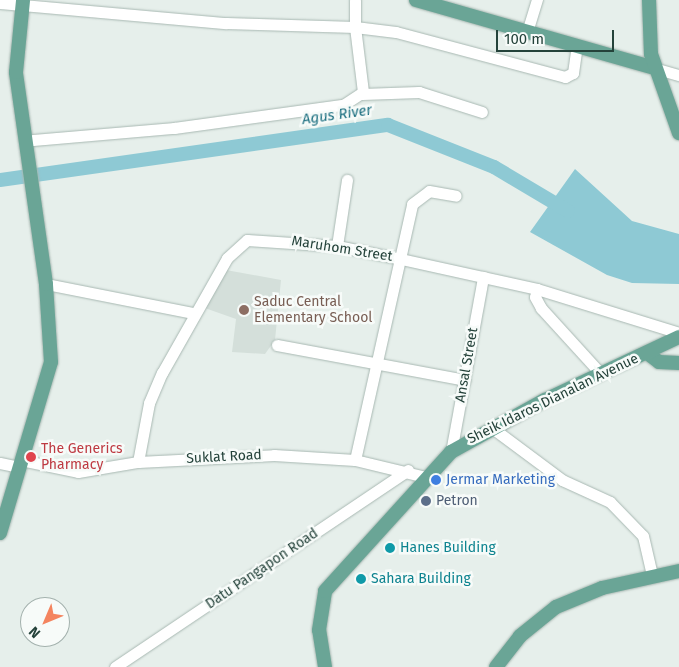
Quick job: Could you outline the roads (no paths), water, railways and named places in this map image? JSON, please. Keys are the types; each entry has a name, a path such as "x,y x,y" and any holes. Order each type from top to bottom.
{"main road":[{"path":"416,0 658,69"},
{"path":"649,0 658,69 679,133"},
{"path":"655,0 658,69 679,116"},
{"path":"0,532 51,362 46,284 36,213 30,143 16,72 23,2"},
{"name":"Sheik Idaros Dianalan Avenue","path":"325,667 319,630 325,591 426,477 451,452 491,427 679,337"},
{"path":"647,353 659,362 679,363"},
{"path":"496,667 520,636 556,607 602,588 652,575 679,572"}],"street":[{"path":"355,0 355,27 362,94"},
{"path":"527,32 537,0"},
{"path":"0,3 23,2 226,23 355,27 396,32 558,76 573,73 577,46"},
{"path":"658,69 679,75"},
{"path":"30,143 297,114 343,105 362,94 419,92 482,112"},
{"path":"337,246 347,180"},
{"path":"355,460 379,364 416,197 429,191 456,196"},
{"name":"Maruhom Street","path":"138,462 149,403 193,313 241,243 283,240 337,246 401,259 537,289 679,333"},
{"name":"Ansal Street","path":"451,452 483,277"},
{"path":"46,284 193,313"},
{"path":"537,289 536,302 601,374"},
{"path":"277,345 465,380"},
{"path":"491,427 562,480 610,502 643,536 652,575"},
{"name":"Suklat Road","path":"0,463 78,472 138,462 274,455 355,460 408,470 426,477"},
{"name":"Datu Pangapon Road","path":"115,667 408,470"}],"water":[{"path":"575,169 632,221 679,234 679,284 632,283 607,275 530,232"}],"waterway":[{"name":"Agus River","path":"0,180 388,125 494,167 568,211"}],"place":[{"name":"Saduc Central Elementary School","path":"244,310"},
{"name":"The Generics Pharmacy","path":"31,457"},
{"name":"Jermar Marketing","path":"436,480"},
{"name":"Petron","path":"426,501"},
{"name":"Hanes Building","path":"390,548"},
{"name":"Sahara Building","path":"361,579"}]}
